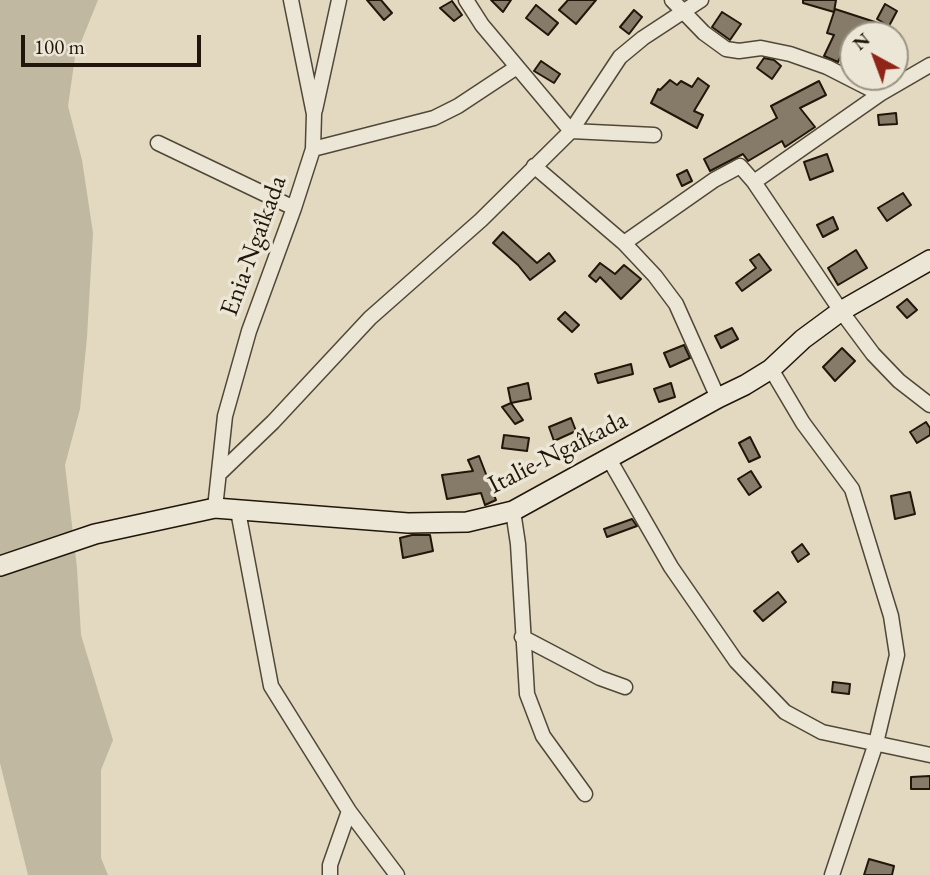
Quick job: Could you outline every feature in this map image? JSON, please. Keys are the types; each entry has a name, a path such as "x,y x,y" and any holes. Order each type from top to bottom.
{"street":[{"name":"Enia-Ngaîkada","path":"215,508 225,416 249,331 313,149 314,114 291,0"},
{"path":"314,114 339,0"},
{"path":"466,0 482,25 570,131 654,135"},
{"path":"672,0 682,12 726,49 739,51 761,48 790,54 827,67 880,94"},
{"path":"221,472 273,422 370,318 481,220 570,131 620,57 643,38 701,0"},
{"path":"754,182 880,94 930,65"},
{"path":"313,149 434,118 458,106 517,67"},
{"path":"158,143 294,208"},
{"path":"534,166 624,243 655,276 676,304 718,398"},
{"path":"624,243 740,166 754,182 873,354 899,381 930,405"},
{"name":"Italie-Ngaîkada","path":"0,566 95,534 215,508 408,523 467,522 513,511 718,398 745,386 771,369 803,339 841,311 930,260"},
{"path":"771,369 803,423 852,489 891,616 897,655 876,743 832,875"},
{"path":"609,459 670,566 736,661 785,712 822,732 930,755"},
{"path":"238,511 271,686 349,811 397,875"},
{"path":"513,511 518,544 527,694 543,736 585,794"},
{"path":"522,637 600,678 625,687"},
{"path":"330,875 330,865 349,811"}],"shaded area":[{"path":"0,0 98,0 75,57 68,106 82,160 93,233 80,409 65,465 77,568 81,635 113,740 101,770 101,858 108,875 28,875 0,763"}],"building":[{"path":"367,0 381,0 392,13 384,20"},
{"path":"491,0 511,0 503,12"},
{"path":"568,0 596,0 576,24 559,10"},
{"path":"803,0 836,0 834,12 803,3"},
{"path":"452,1 462,15 454,21 440,8"},
{"path":"885,4 897,11 892,21 877,19"},
{"path":"536,5 558,23 548,35 526,18"},
{"path":"835,9 872,21 839,21 838,62 824,56 834,35 827,33"},
{"path":"634,10 642,17 629,34 620,27"},
{"path":"722,12 741,24 730,40 712,27"},
{"path":"764,58 774,60 781,66 772,79 757,68"},
{"path":"541,61 560,74 554,83 534,71"},
{"path":"698,78 709,86 694,111 703,115 697,128 651,103 658,89 670,80 677,85 681,81 692,87"},
{"path":"819,81 826,95 800,108 815,127 785,147 782,141 748,161 743,154 710,171 704,159 777,118 771,106"},
{"path":"896,113 897,124 879,125 878,115"},
{"path":"827,154 833,171 810,180 804,162"},
{"path":"687,170 692,181 682,186 677,175"},
{"path":"903,193 911,205 887,221 878,208"},
{"path":"833,217 838,229 823,237 817,225"},
{"path":"503,232 537,263 549,253 555,261 530,280 518,265 493,243"},
{"path":"856,250 867,268 838,285 828,268"},
{"path":"759,254 771,270 742,291 736,283 756,268 750,260"},
{"path":"600,263 615,274 624,265 641,279 621,299 600,277 596,282 589,276"},
{"path":"907,299 917,310 907,318 897,307"},
{"path":"565,312 579,325 572,332 558,319"},
{"path":"732,328 738,339 721,348 715,336"},
{"path":"684,345 690,358 670,367 664,353"},
{"path":"842,348 855,361 835,381 823,367"},
{"path":"631,364 633,374 598,383 595,374"},
{"path":"528,383 531,399 511,403 508,388"},
{"path":"671,383 675,397 659,402 654,389"},
{"path":"511,403 523,420 515,424 502,407"},
{"path":"571,418 576,431 554,441 549,427"},
{"path":"926,422 930,435 917,443 910,432"},
{"path":"504,435 529,438 527,451 502,448"},
{"path":"750,437 760,457 749,462 739,443"},
{"path":"479,456 496,500 485,505 481,493 447,499 442,475 473,471 468,460"},
{"path":"751,471 761,487 749,495 738,479"},
{"path":"910,492 915,514 895,519 891,496"},
{"path":"632,519 637,526 607,537 604,529"},
{"path":"430,535 433,551 403,558 400,538"},
{"path":"802,544 809,554 798,562 792,552"},
{"path":"778,592 786,602 763,621 754,611"},
{"path":"833,682 850,684 849,694 832,692"},
{"path":"930,776 930,789 911,789 911,777"},
{"path":"869,859 894,866 892,875 864,875"}]}
